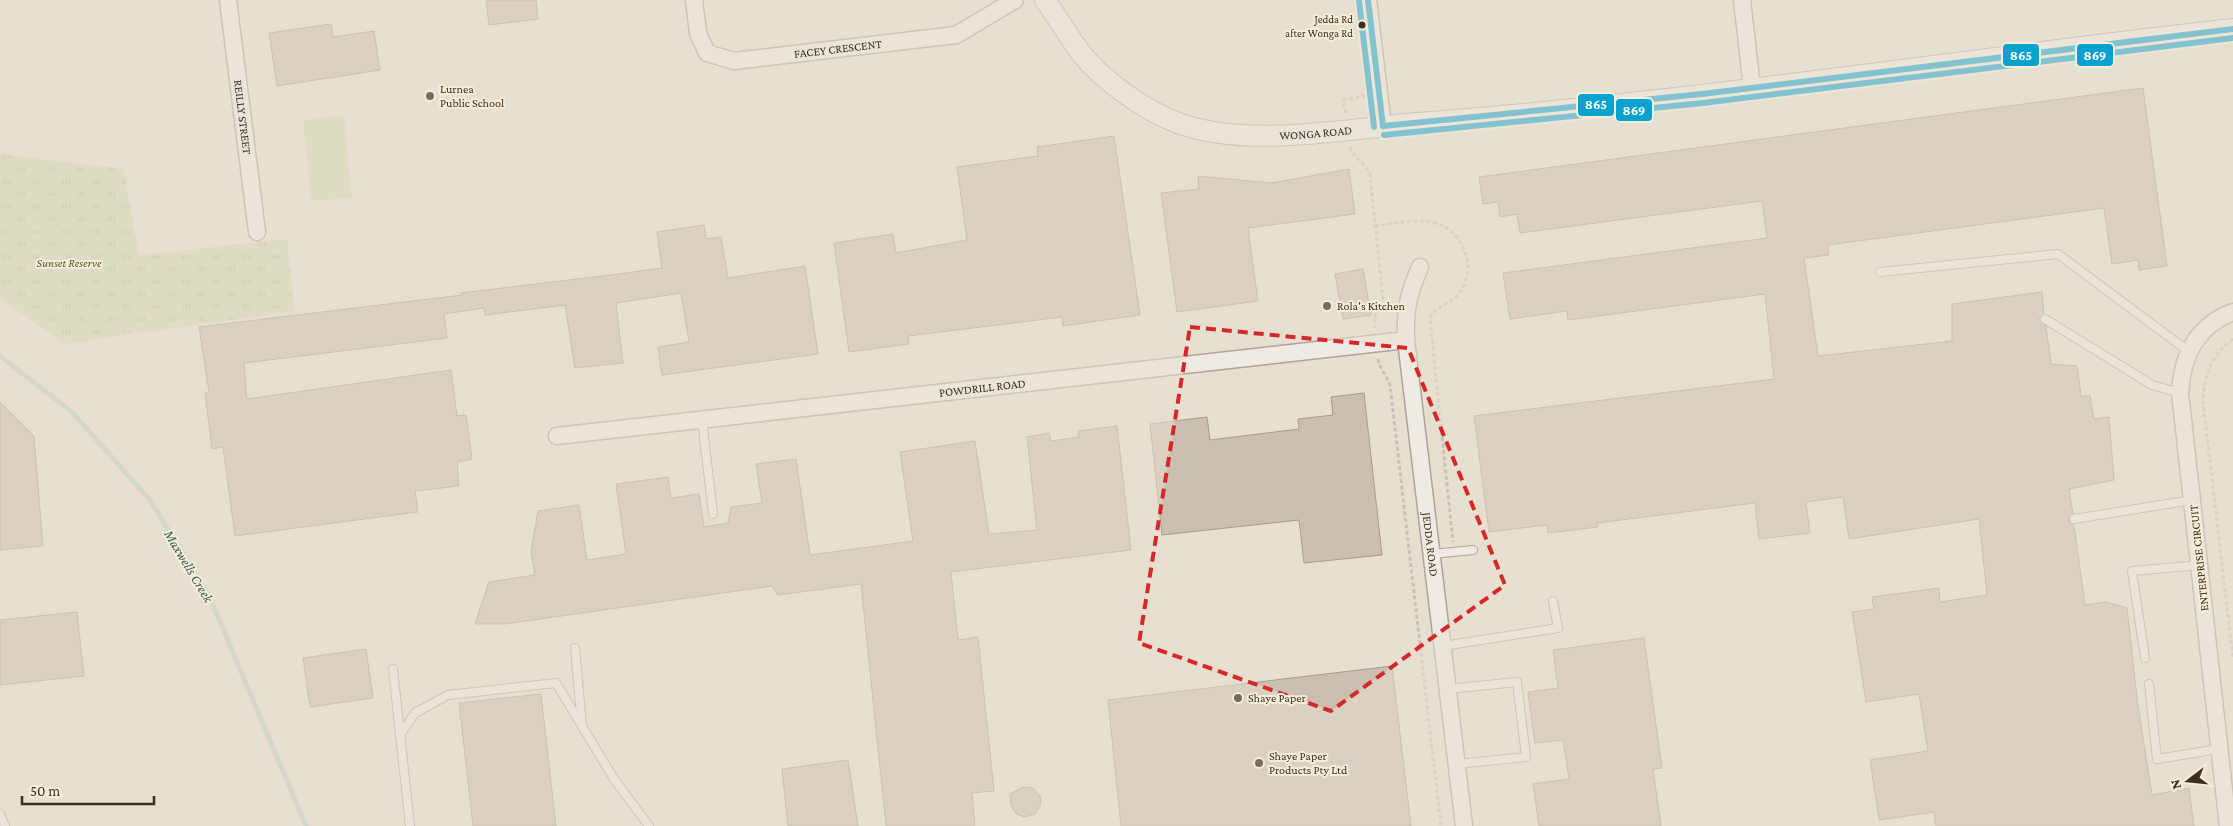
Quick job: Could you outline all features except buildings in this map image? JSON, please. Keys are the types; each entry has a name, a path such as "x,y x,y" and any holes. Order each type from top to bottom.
{"street":[{"name":"REILLY STREET","path":"228,0 257,232"},
{"name":"FACEY CRESCENT","path":"694,0 698,33 707,53 734,61 956,35 1015,0"},
{"name":"WONGA ROAD","path":"1045,0 1082,54 1108,80 1143,106 1180,124 1231,136 1293,135 1476,119 1752,88 2104,43 2233,29"},
{"path":"1368,0 1383,126"},
{"path":"1742,0 1752,88"},
{"name":"JEDDA ROAD","path":"1420,267 1410,290 1405,312 1406,340 1464,826"},
{"name":"ENTERPRISE CIRCUIT","path":"2228,826 2180,393 2181,372 2188,351 2212,323 2233,312"},
{"name":"POWDRILL ROAD","path":"557,436 1406,340"}],"lane":[{"path":"1880,272 2058,254 2188,351"},
{"path":"2045,319 2152,385 2180,393"},
{"path":"702,420 713,514"},
{"path":"2074,519 2192,500"},
{"path":"1432,554 1473,550"},
{"path":"2145,658 2132,571 2200,565"},
{"path":"1442,646 1558,628 1553,601"},
{"path":"575,648 582,726"},
{"path":"393,669 410,826"},
{"path":"1448,689 1518,682 1526,757 1456,764"},
{"path":"400,734 415,712 448,695 556,683 614,780 649,826"},
{"path":"2149,684 2158,759 2219,748"},
{"path":"0,814 5,826"}],"path":[{"path":"1345,109 1343,100 1366,96"},
{"path":"1350,148 1356,159 1364,164 1370,174 1383,301 1374,318"},
{"path":"1375,226 1418,220 1440,224 1456,235 1467,259 1467,276 1462,290 1452,301 1432,314 1430,320 1454,552"},
{"path":"2233,339 2223,347 2212,363 2205,382 2203,401 2233,659"},
{"path":"1379,365 1387,375 1390,385 1441,826"}],"highlighted area":[{"path":"1190,327 1408,348 1505,585 1331,711 1139,643"}],"green space":[{"path":"344,115 352,198 311,201 303,120"},
{"name":"Sunset Reserve","path":"0,154 124,169 139,255 287,239 295,311 64,344 0,298"}],"waterway":[{"name":"Maxwells Creek","path":"0,356 72,412 150,500 210,598 306,826"}],"transit line":[{"name":"865","path":"1368,0 1383,126"},
{"name":"869","path":"1359,1 1374,127"},
{"name":"865","path":"1383,126 1702,94 2233,29"},
{"name":"869","path":"1384,135 1703,103 2233,38"}],"place":[{"name":"Jedda Rd after Wonga Rd","path":"1362,25"},
{"name":"Lurnea Public School","path":"430,96"},
{"name":"Rola's Kitchen","path":"1327,306"},
{"name":"Shaye Paper","path":"1238,698"},
{"name":"Shaye Paper Products Pty Ltd","path":"1259,763"}]}
